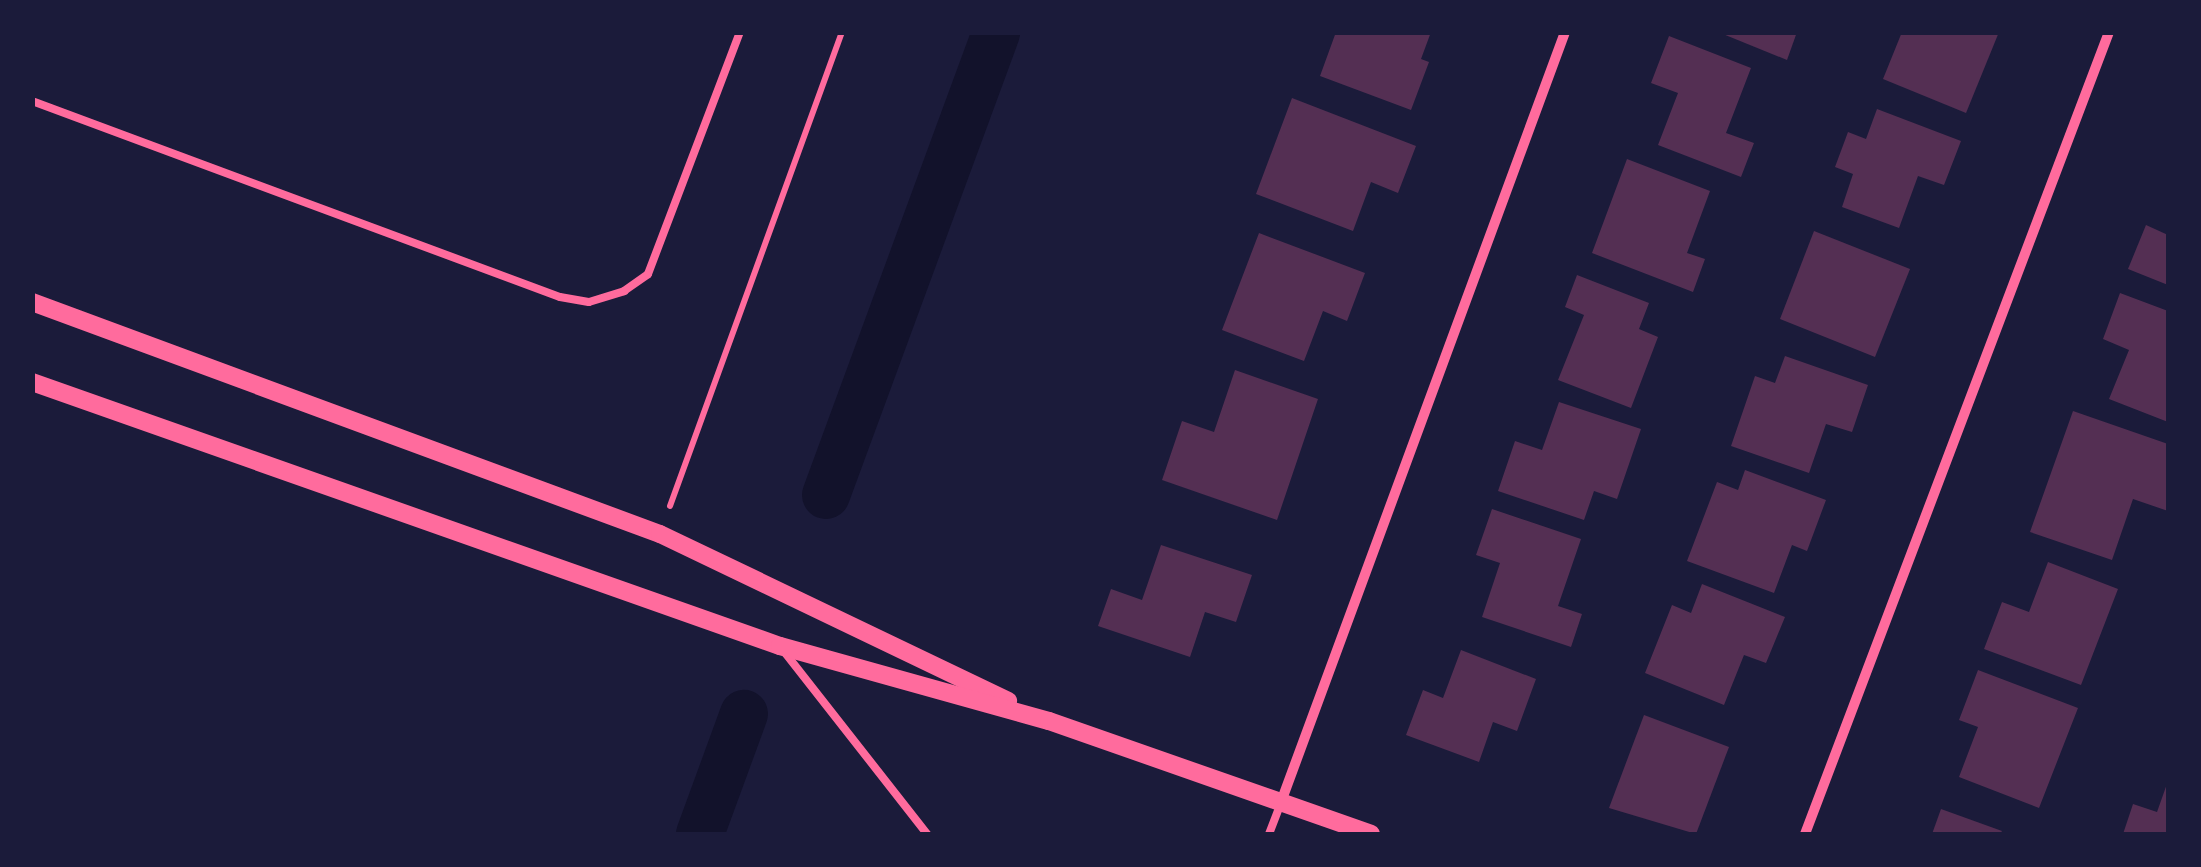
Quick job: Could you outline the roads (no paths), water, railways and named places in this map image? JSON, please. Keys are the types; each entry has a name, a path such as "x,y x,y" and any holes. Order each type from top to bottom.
{"street":[{"path":"1280,802 1564,32"},
{"path":"1805,834 2109,32"},
{"path":"32,302 660,534 1049,721"},
{"path":"32,382 780,646 1049,721 1371,834"}],"lane":[{"path":"32,101 560,297 589,302 648,274 740,32"},
{"path":"780,646 927,834"},
{"path":"1269,834 1280,802"}],"waterway":[{"path":"826,495 996,32"},
{"path":"700,834 744,714"}]}
